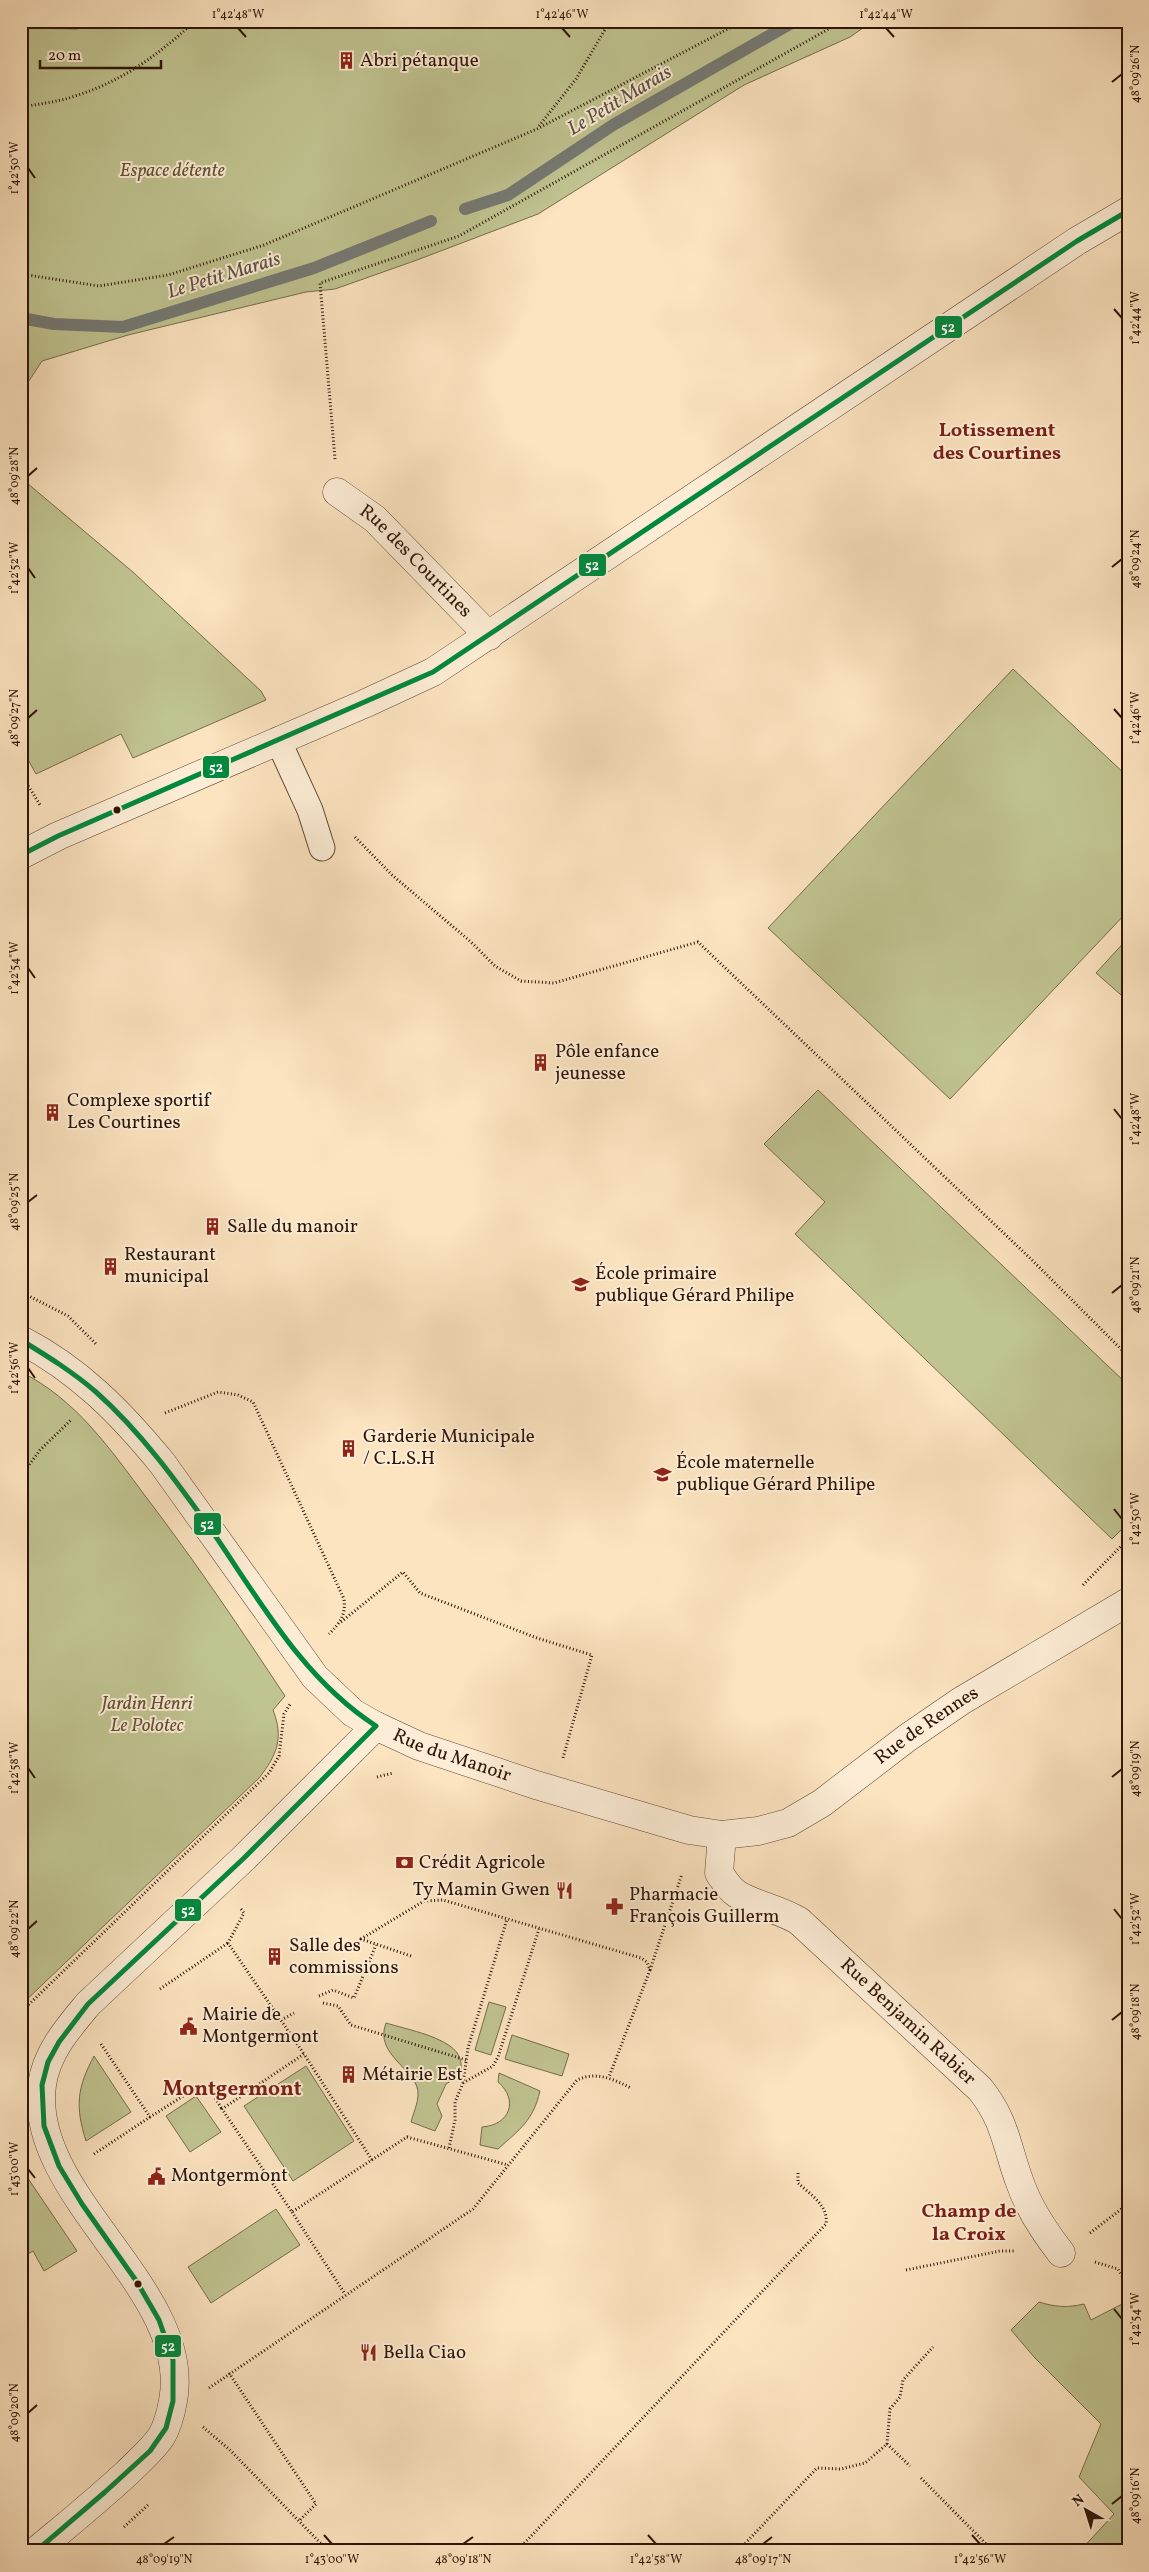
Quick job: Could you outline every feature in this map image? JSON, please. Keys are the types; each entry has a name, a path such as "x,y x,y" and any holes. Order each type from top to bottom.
{"street":[{"name":"Rue des Courtines","path":"21,854 58,836 364,704 433,672 1077,241 1128,211"},
{"name":"Rue des Courtines","path":"338,492 375,519 489,636"},
{"name":"Rue du Manoir","path":"21,1340 81,1379 112,1405 139,1434 162,1463 300,1658 334,1697 353,1713 419,1746 536,1785 689,1830 722,1835"},
{"name":"Rue de Rennes","path":"722,1835 758,1831 788,1823 822,1803 907,1738 961,1701 1128,1602"},
{"path":"36,2551 105,2494 148,2453 162,2435 170,2414 176,2387 174,2365 169,2344 155,2311 77,2195 31,2109 42,2084 48,2061 66,2031 88,2004 347,1757 376,1726"},
{"name":"Rue Benjamin Rabier","path":"722,1835 719,1873 737,1894 783,1911 799,1921 985,2096 1000,2117 1019,2181 1037,2221 1061,2253"}],"lane":[{"path":"278,740 310,810 322,848"}],"path":[{"path":"21,107 73,97 116,81 160,53 195,21"},
{"path":"537,129 576,79 610,21"},
{"path":"21,274 99,286 168,275 264,245 537,129 743,21"},
{"path":"338,492 320,283 459,236 843,21"},
{"path":"310,810 343,825 392,875 471,942 495,966 521,981 554,983 698,942 1026,1254 1128,1356"},
{"path":"21,1292 68,1316 101,1348"},
{"path":"139,1434 164,1414 218,1392 238,1395 252,1402 344,1599 346,1610 340,1623"},
{"path":"158,1407 169,1421"},
{"path":"22,1474 40,1450 78,1414"},
{"path":"296,1706 276,1678 403,1572 420,1593 537,1638 592,1655 562,1760 554,1758"},
{"path":"21,2012 269,1773 279,1756 284,1714 292,1702"},
{"path":"347,1757 369,1779 401,1771"},
{"path":"608,2078 650,1970 683,1870"},
{"path":"411,1956 361,1939 424,1901 443,1900 539,1930 641,1958 647,1962 650,1970"},
{"path":"449,2148 455,2120 455,2102 463,2083 468,2048 496,1961 507,1919"},
{"path":"463,2083 493,2066 498,2057 539,1930"},
{"path":"157,1990 228,1943"},
{"path":"319,1996 333,1990 354,1998 376,1945"},
{"path":"247,1971 304,2054 372,2160"},
{"path":"323,2002 338,2006 351,2024 466,2060"},
{"path":"281,2020 294,2013"},
{"path":"222,2108 304,2054"},
{"path":"115,2064 150,2117"},
{"path":"206,2390 229,2372 472,2208 577,2080 587,2075 608,2078 631,2088"},
{"path":"87,2158 199,2086 209,2088 345,2294"},
{"path":"292,2212 407,2137 508,2165"},
{"path":"517,2551 826,2224 828,2216 824,2208 798,2183 798,2172"},
{"path":"1101,2226 1128,2204"},
{"path":"906,2270 1000,2251 1061,2253 1118,2269 1128,2286"},
{"path":"738,2551 817,2468 841,2469 865,2463 887,2444 890,2409 900,2397 903,2380 933,2347"},
{"path":"229,2372 316,2504 300,2521"},
{"path":"197,2422 231,2451 328,2551"},
{"path":"887,2444 910,2466"},
{"path":"921,2478 993,2551"}],"green space":[{"name":"Espace détente","path":"90,21 873,21 850,37 744,85 538,214 335,289 306,292 128,335 42,361 21,393 21,28 77,29"},
{"path":"21,478 134,573 261,691 266,700 133,758 121,734 36,774 21,747"},
{"path":"1013,669 1128,777 1128,911 950,1099 768,928"},
{"path":"1128,938 1128,1001 1096,973"},
{"path":"818,1090 1128,1385 1128,1523 1112,1539 795,1234 825,1202 764,1144"},
{"name":"Jardin Henri Le Polotec","path":"21,1372 59,1396 106,1444 200,1570 285,1696 273,1710 278,1729 277,1746 270,1762 259,1778 21,2005"},
{"path":"489,2002 506,2007 491,2055 475,2050"},
{"path":"386,2023 416,2031 439,2040 449,2045 460,2059 461,2075 446,2084 437,2104 442,2116 435,2131 411,2122 418,2098 417,2086 386,2045 384,2035"},
{"path":"512,2035 569,2054 562,2076 505,2059"},
{"path":"94,2056 131,2112 86,2141 79,2107 81,2088"},
{"path":"306,2066 354,2141 293,2181 244,2106"},
{"path":"499,2073 540,2091 534,2110 525,2124 498,2149 480,2145 482,2127 499,2122 505,2117 510,2104 508,2096 498,2082"},
{"path":"196,2096 221,2132 190,2152 166,2116"},
{"path":"21,2168 77,2251 44,2271 33,2251 21,2258"},
{"path":"276,2209 300,2245 211,2303 188,2267"},
{"path":"1128,2301 1128,2551 1080,2551 1114,2514 1079,2477 1101,2424 1035,2358 1011,2330 1039,2302 1061,2306 1084,2304 1091,2320"}],"waterway":[{"name":"Le Petit Marais","path":"465,209 508,195 613,125 795,21"},
{"name":"Le Petit Marais","path":"21,318 54,324 123,327 314,268 431,221"}],"transit line":[{"name":"52","path":"21,855 58,836 433,672 1077,241 1128,211"},
{"name":"52","path":"21,1340 60,1364 96,1392 128,1424 158,1458 185,1494 266,1611 305,1662 326,1686 376,1726"},
{"name":"52","path":"36,2551 150,2451 166,2428 173,2401 173,2360 159,2320 137,2282 82,2204 59,2166 44,2126 42,2085 48,2062 59,2042 88,2004 244,1858 376,1726"}],"place":[{"name":"Abri pétanque","path":"346,61"},
{"name":"Pôle enfance jeunesse","path":"541,1063"},
{"name":"Complexe sportif Les Courtines","path":"53,1112"},
{"name":"Salle du manoir","path":"213,1227"},
{"name":"Restaurant municipal","path":"110,1266"},
{"name":"École primaire publique Gérard Philipe","path":"581,1285"},
{"name":"Garderie Municipale / C.L.S.H","path":"349,1448"},
{"name":"École maternelle publique Gérard Philipe","path":"662,1474"},
{"name":"Crédit Agricole","path":"405,1863"},
{"name":"Ty Mamin Gwen","path":"564,1890"},
{"name":"Pharmacie François Guillerm","path":"615,1906"},
{"name":"Salle des commissions","path":"275,1957"},
{"name":"Mairie de Montgermont","path":"188,2026"},
{"name":"Métairie Est","path":"348,2075"},
{"name":"Montgermont","path":"157,2176"},
{"name":"Bella Ciao","path":"369,2353"}],"district":[{"name":"Lotissement des Courtines","path":"997,442"},
{"name":"Montgermont","path":"232,2089"},
{"name":"Champ de la Croix","path":"969,2224"}]}
